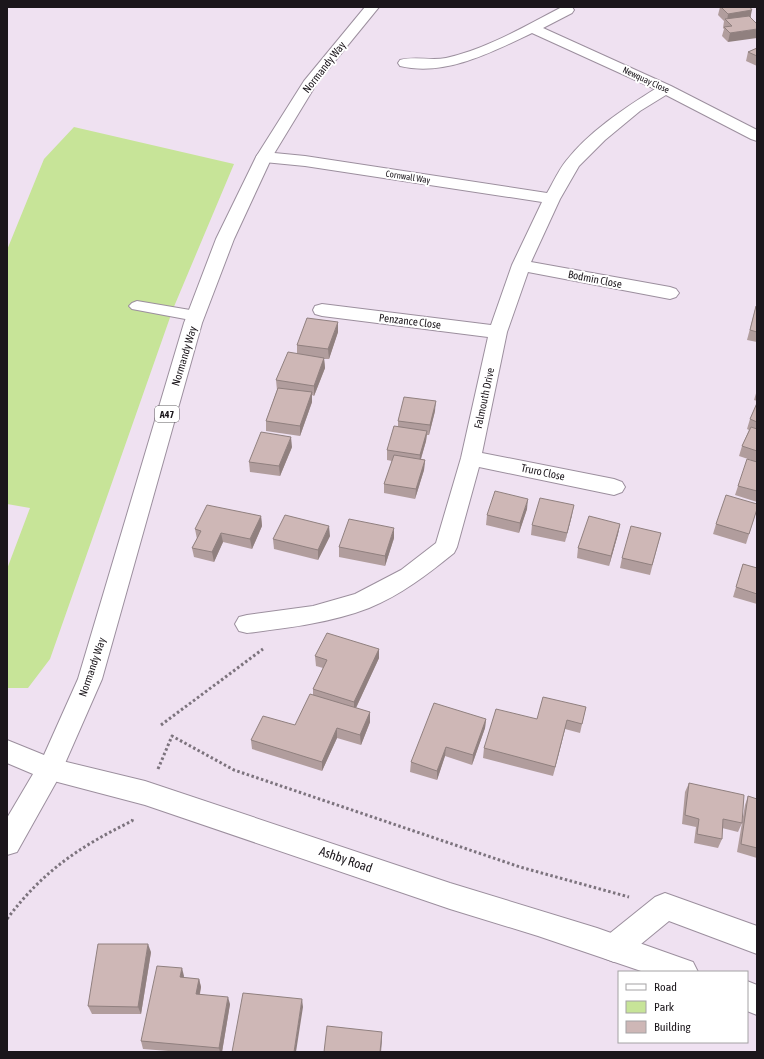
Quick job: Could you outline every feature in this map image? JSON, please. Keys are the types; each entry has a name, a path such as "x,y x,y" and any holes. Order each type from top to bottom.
{"street":[{"name":"Normandy Way","path":"7,843 50,769 90,679 196,316 225,239 264,157 311,81 372,7"},
{"path":"406,63 436,64 482,51 567,10"},
{"name":"Newquay Close","path":"532,28 666,89 757,136"},
{"name":"Falmouth Drive","path":"247,624 313,616 362,601 409,576 446,547 471,458 498,332 521,265 552,199 572,164 599,137 635,108 666,89"},
{"name":"Cornwall Way","path":"264,157 306,161 552,199"},
{"name":"Bodmin Close","path":"521,265 670,293"},
{"name":"Penzance Close","path":"322,310 498,332"},
{"name":"Truro Close","path":"471,458 614,487"},
{"name":"Ashby Road","path":"7,751 50,769 145,793 680,971"},
{"path":"614,948 665,906 757,940"}],"lane":[{"path":"137,306 196,316"}],"path":[{"path":"161,725 267,646"},
{"path":"172,736 234,770 520,867 665,906"},
{"path":"7,918 36,885 60,863 91,842 132,820"}],"green space":[{"path":"74,127 234,164 173,309 50,659 28,688 7,688 7,569 30,508 7,504 7,250 44,159"}],"building":[{"path":"721,7 750,7 752,10 728,14"},
{"path":"749,16 757,24 757,29 730,33 724,27 732,26 725,19"},
{"path":"757,48 757,56 748,52"},
{"path":"756,306 757,307 757,332 750,330"},
{"path":"307,318 338,322 328,349 297,345"},
{"path":"288,352 324,358 314,386 276,380"},
{"path":"278,388 312,392 300,426 266,421"},
{"path":"404,397 436,401 430,425 398,421"},
{"path":"757,403 757,422 750,419"},
{"path":"394,426 427,431 420,455 387,450"},
{"path":"751,427 757,429 757,451 742,446"},
{"path":"261,432 291,437 279,466 249,462"},
{"path":"394,455 425,460 416,489 384,484"},
{"path":"747,459 757,462 757,491 738,486"},
{"path":"495,491 528,499 520,523 487,515"},
{"path":"726,495 757,504 757,509 749,534 716,524"},
{"path":"540,498 574,505 567,533 532,525"},
{"path":"207,505 261,516 250,539 221,533 212,552 192,548 201,531 195,529"},
{"path":"285,515 329,526 318,550 273,539"},
{"path":"589,516 620,524 611,556 578,548"},
{"path":"349,519 394,528 385,556 339,547"},
{"path":"631,526 661,533 652,565 622,558"},
{"path":"743,564 757,568 757,594 736,587"},
{"path":"327,633 379,649 354,702 313,689 327,660 315,656"},
{"path":"310,694 370,712 360,735 337,728 322,762 251,740 263,716 295,725"},
{"path":"543,697 586,707 582,724 567,720 555,767 484,748 496,709 537,719"},
{"path":"434,703 486,719 473,755 446,747 437,771 411,762"},
{"path":"689,783 744,795 742,823 723,819 722,839 697,834 699,819 685,815"},
{"path":"748,796 757,799 757,848 741,844"},
{"path":"98,944 148,944 138,1007 88,1006"},
{"path":"157,966 182,968 180,977 199,979 196,994 228,997 219,1048 141,1041"},
{"path":"243,993 302,999 294,1052 232,1052"},
{"path":"327,1026 382,1032 380,1052 324,1052"}]}
